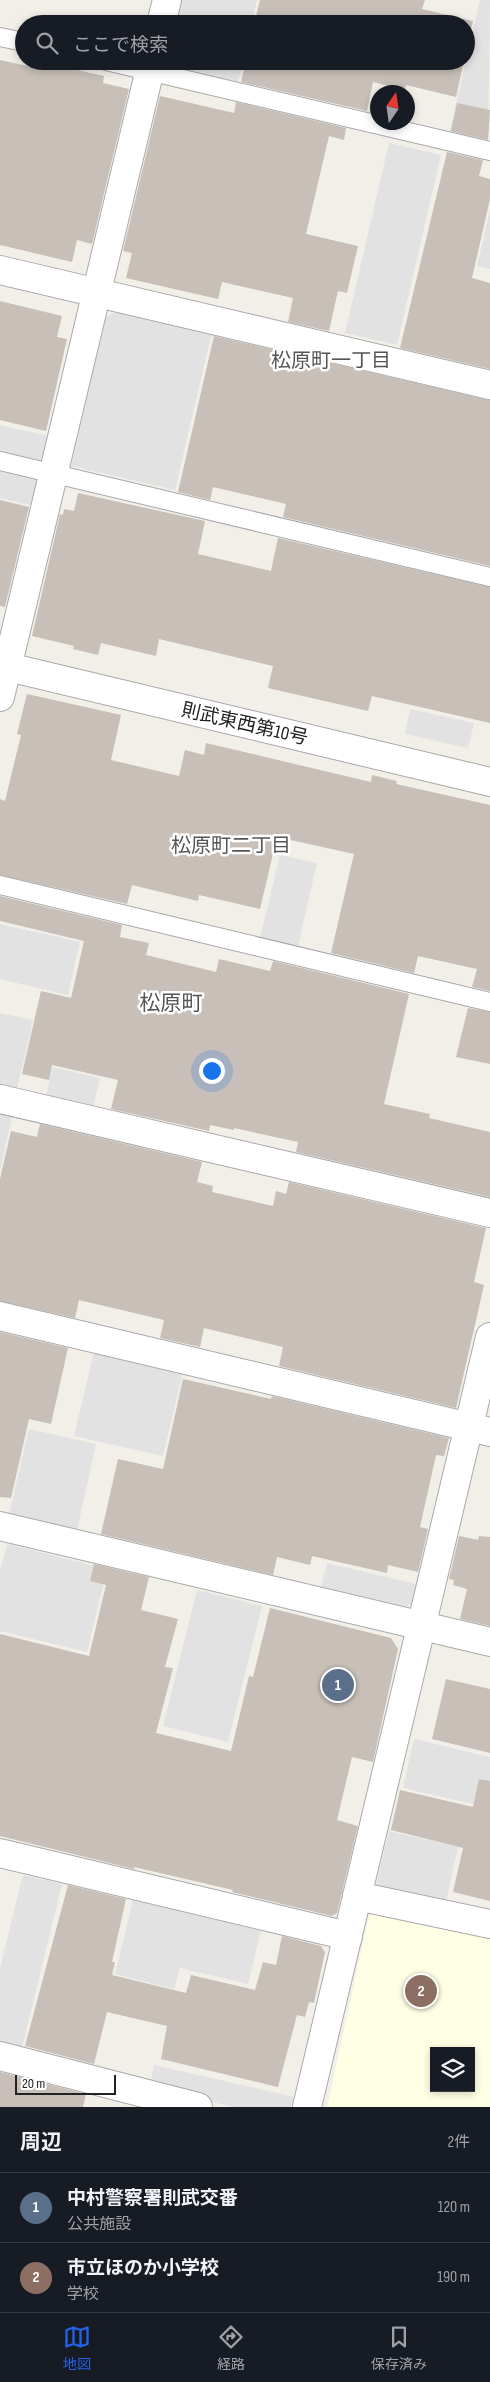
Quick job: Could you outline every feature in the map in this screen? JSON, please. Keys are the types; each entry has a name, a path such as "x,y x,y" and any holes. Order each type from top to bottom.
{"street":[{"path":"163,15 166,0"},
{"path":"0,697 4,666 53,474 150,70"},
{"path":"0,270 490,385"},
{"name":"則武東西第10号","path":"4,666 490,782"},
{"path":"0,1099 490,1213"},
{"path":"0,1316 479,1429"},
{"path":"307,2107 422,1626 479,1429 490,1337"},
{"path":"0,1526 490,1642"},
{"path":"0,1853 348,1936"},
{"path":"357,1896 490,1924"},
{"path":"0,2056 198,2107"}],"lane":[{"path":"0,37 15,40"},
{"path":"167,70 490,151"},
{"path":"0,461 490,577"},
{"path":"0,885 490,1002"}],"shaded area":[{"path":"182,0 257,0 253,15 178,15"},
{"path":"480,0 490,0 488,144 449,135 464,70 475,70 475,22"},
{"path":"180,70 241,70 238,83"},
{"path":"389,143 441,155 397,345 345,333"},
{"path":"490,210 490,269 477,266"},
{"path":"118,310 212,332 175,490 71,466 105,318"},
{"path":"0,425 49,436 43,461 0,451"},
{"path":"0,470 37,479 31,505 0,498"},
{"path":"410,709 474,723 468,748 405,734"},
{"path":"280,855 317,863 298,946 260,938"},
{"path":"0,924 80,942 68,995 0,979"},
{"path":"0,1013 33,1020 17,1089 0,1085"},
{"path":"52,1067 100,1078 93,1107 46,1096"},
{"path":"0,1114 12,1117 0,1171"},
{"path":"95,1347 184,1367 163,1456 74,1436"},
{"path":"29,1429 96,1444 76,1535 8,1519"},
{"path":"7,1544 107,1569 87,1652 0,1631 0,1572"},
{"path":"327,1563 416,1584 412,1603 401,1610 320,1592"},
{"path":"197,1590 262,1606 228,1742 163,1726"},
{"path":"414,1739 490,1757 490,1808 403,1788"},
{"path":"389,1831 458,1847 444,1910 374,1894"},
{"path":"23,1875 62,1884 21,2052 0,2047 0,1968"},
{"path":"133,1900 261,1931 248,1984 180,1968 174,1989 115,1974"},
{"path":"371,1907 490,1932 490,2107 327,2107"},
{"path":"154,2065 294,2097 291,2107 232,2107 150,2085"}],"building":[{"path":"260,0 425,0 422,9 448,15 256,15"},
{"path":"0,60 15,63 15,70 78,70 104,76 103,83 129,89 92,244 77,240 72,262 0,245"},
{"path":"244,70 462,70 456,97 415,87 415,85 385,85 373,82 372,85 370,85 367,111 241,82"},
{"path":"160,96 234,113 236,102 346,128 344,140 329,136 306,234 358,246 347,293 338,291 329,331 288,322 293,298 222,282 218,299 126,278 132,253 123,251"},
{"path":"457,103 490,110 488,140 451,131"},
{"path":"447,152 483,160 479,176 490,179 490,199 472,278 490,283 490,369 400,348"},
{"path":"0,301 62,316 57,337 67,339 46,431 0,420"},
{"path":"214,336 490,400 490,566 283,517 286,504 213,487 210,500 178,492"},
{"path":"78,493 205,521 198,554 271,571 278,538 490,587 490,723 372,696 368,711 268,688 273,666 159,639 156,656 101,643 98,655 73,649 74,646 32,636 60,514 63,515 64,509 74,511"},
{"path":"0,500 29,507 5,607 0,606"},
{"path":"27,694 121,715 111,760 179,776 185,750 204,755 206,743 371,782 372,775 397,781 396,784 490,805 490,991 472,987 477,969 418,956 414,973 331,953 354,854 277,837 260,909 199,895 198,901 132,885 127,904 0,875 0,799 5,801 21,735 17,734"},
{"path":"0,896 122,925 120,937 149,943 146,955 216,972 219,959 270,971 273,961 409,994 384,1104 430,1114 429,1118 490,1132 490,1197 296,1152 298,1142 234,1128 234,1130 210,1125 209,1131 111,1109 118,1080 52,1065 49,1080 22,1074 41,991 71,998 84,941 0,921"},
{"path":"468,1008 490,1012 490,1064 456,1057"},
{"path":"40,1124 202,1162 197,1182 213,1186 212,1192 273,1206 276,1191 286,1194 289,1182 486,1228 474,1282 484,1285 456,1408 279,1366 283,1347 204,1328 200,1347 160,1338 164,1320 79,1300 75,1318 0,1301 0,1179 11,1131 37,1137"},
{"path":"0,1332 68,1348 51,1424 29,1419 11,1498 0,1497"},
{"path":"183,1379 271,1399 272,1396 449,1438 444,1456 436,1455 420,1527 428,1529 418,1572 388,1565 387,1573 312,1556 310,1565 277,1557 273,1575 101,1534 118,1459 163,1469"},
{"path":"459,1536 478,1540 479,1536 490,1537 490,1626 460,1619 467,1589 453,1585 454,1580 449,1579"},
{"path":"94,1564 149,1577 141,1610 178,1619 165,1667 173,1668 156,1733 231,1751 249,1676 253,1677 270,1608 391,1638 398,1649 373,1762 352,1757 337,1820 358,1826 337,1913 332,1916 232,1892 233,1890 134,1867 134,1869 0,1836 0,1634 89,1656 106,1585 90,1581"},
{"path":"446,1679 490,1689 490,1753 432,1739"},
{"path":"479,1779 490,1781 490,1901 453,1892 463,1848 391,1830 400,1790 473,1807"},
{"path":"68,1885 126,1899 112,1962 115,1962 112,1975 186,1993 191,1975 255,1990 263,1962 276,1965 282,1936 321,1946 325,1952 314,2003 309,2002 305,2017 297,2015 278,2087 161,2059 167,2026 107,2012 94,2064 25,2046"},
{"path":"0,2072 86,2094 83,2107 0,2107"}],"place":[{"name":"中村警察署則武交番","path":"338,1685"},
{"name":"市立ほのか小学校","path":"421,1991"}],"district":[{"name":"松原町一丁目","path":"331,360"},
{"name":"松原町二丁目","path":"231,845"},
{"name":"松原町","path":"171,1003"}]}
